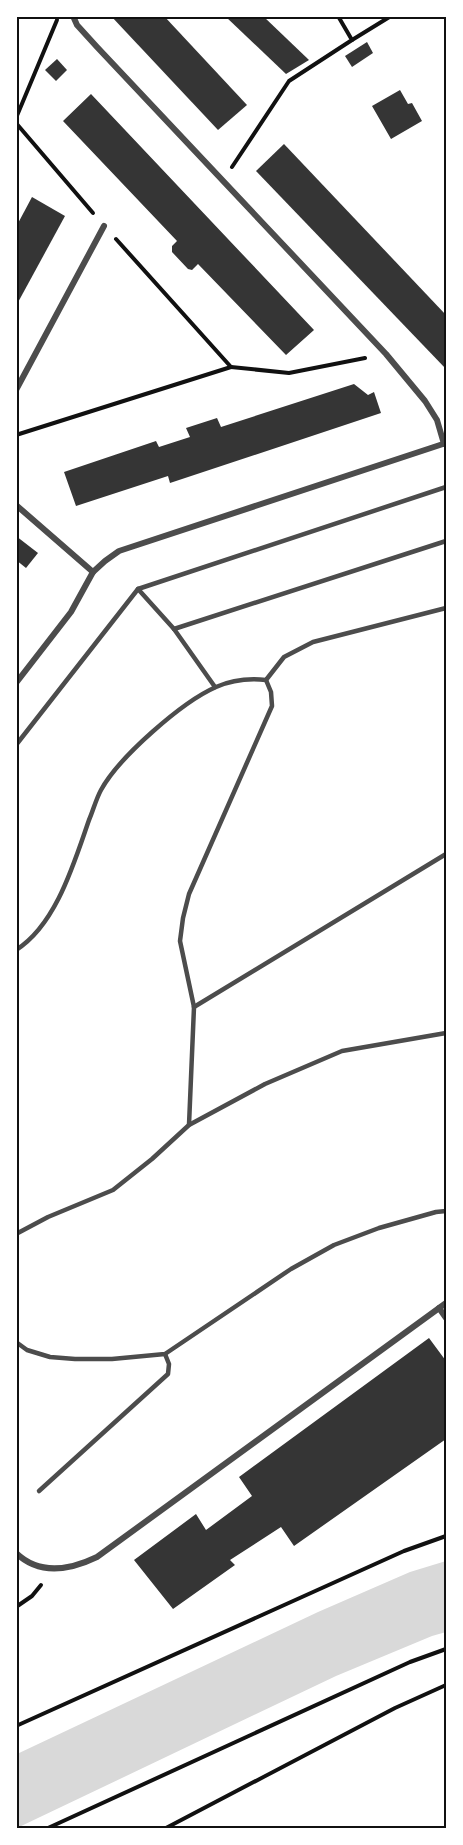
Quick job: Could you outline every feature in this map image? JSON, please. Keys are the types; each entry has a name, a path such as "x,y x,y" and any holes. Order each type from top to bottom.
{"street":[{"path":"16,683 71,612 93,572 119,551 445,443 437,420 425,401 386,354 77,25 73,16"},
{"path":"16,390 104,226"},
{"path":"16,505 93,572"},
{"path":"16,1552 22,1558 42,1568 79,1566 97,1557 447,1303"},
{"path":"439,1308 447,1318"}],"lane":[{"path":"16,745 138,589 447,487"},
{"path":"174,629 447,541"},
{"path":"138,589 174,629 216,687"},
{"path":"266,680 284,657 313,642 447,608"},
{"path":"16,950 32,939 50,913 69,876 101,790 124,760 150,734 181,709 216,687 239,680 266,680"},
{"path":"189,1125 194,1007 180,941 183,918 189,894 272,706 271,692 266,680"},
{"path":"194,1007 447,854"},
{"path":"16,1234 113,1190 189,1125 265,1084 342,1051 447,1033"},
{"path":"16,1342 27,1350 50,1357 112,1359 165,1354 291,1269 334,1245 379,1228 447,1211"},
{"path":"39,1491 168,1374 169,1364 165,1354"}],"path":[{"path":"16,118 58,16"},
{"path":"338,16 352,40"},
{"path":"221,178 235,164 290,81 391,16"},
{"path":"16,123 104,226 231,367"},
{"path":"16,435 231,367 289,373 386,354"},
{"path":"16,1726 404,1551 447,1536"},
{"path":"16,1607 32,1596 55,1568"},
{"path":"48,1828 410,1662 447,1649"},
{"path":"166,1828 395,1708 447,1685"},
{"path":"172,1828 178,1823"},
{"path":"178,1823 180,1828"}],"shaded area":[{"path":"446,1561 446,1632 336,1676 17,1828 17,1754 318,1612 410,1572"}],"building":[{"path":"111,16 164,16 247,105 218,130"},
{"path":"225,16 263,16 309,60 286,74"},
{"path":"367,42 373,53 352,67 345,56"},
{"path":"57,59 67,70 56,81 45,70"},
{"path":"400,90 408,104 412,103 422,121 391,139 372,106"},
{"path":"91,94 314,330 286,355 198,264 192,270 188,269 172,252 172,246 177,241 63,121"},
{"path":"284,144 446,315 446,369 256,171"},
{"path":"32,197 65,216 16,306 16,227"},
{"path":"354,384 368,395 374,392 381,413 170,483 168,476 76,506 64,472 156,441 159,447 190,437 186,428 217,418 221,427"},
{"path":"16,536 38,553 26,568 16,560"},
{"path":"429,1338 446,1361 446,1439 294,1546 281,1527 230,1560 235,1565 173,1609 134,1560 196,1514 206,1530 252,1496 239,1477"}]}
